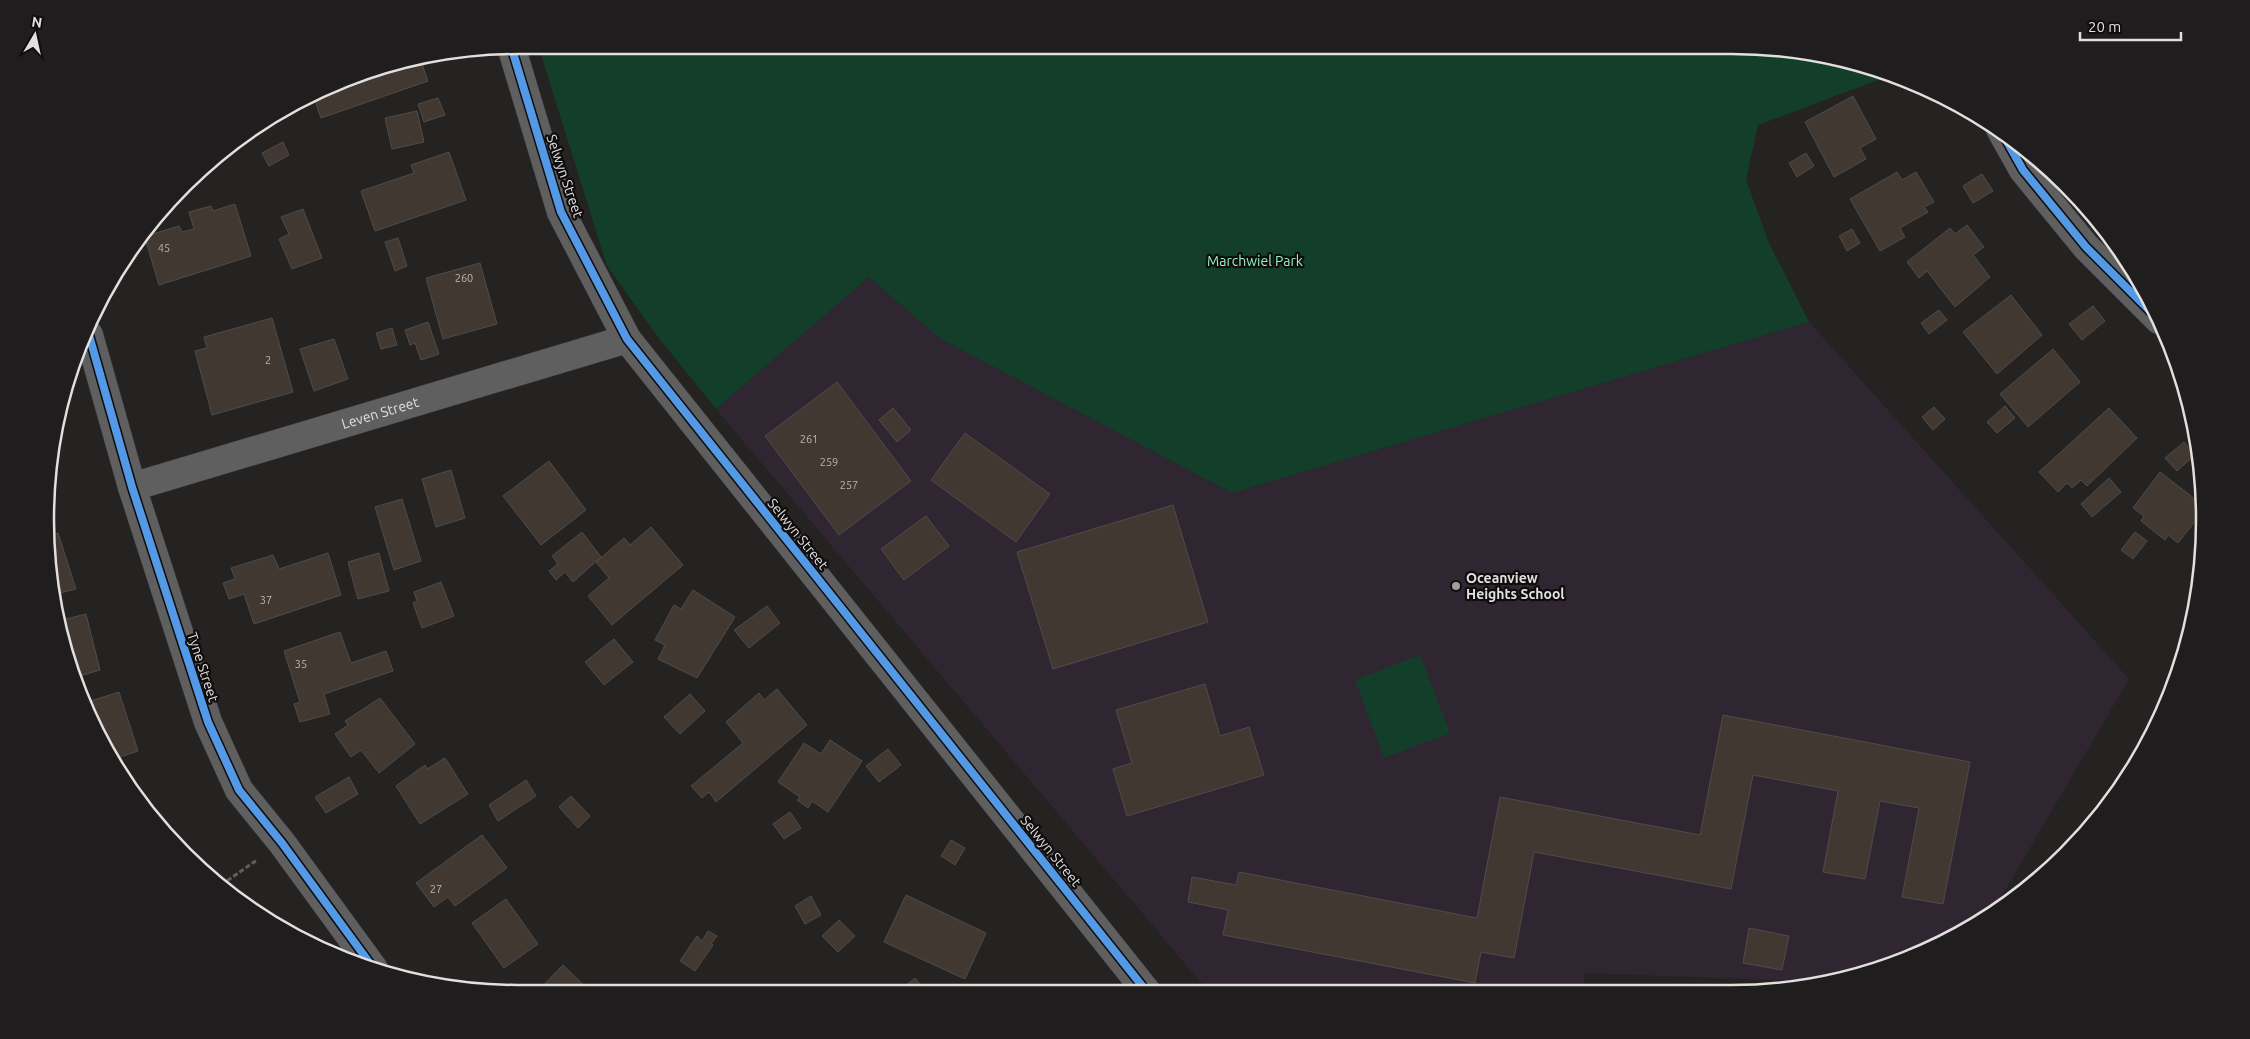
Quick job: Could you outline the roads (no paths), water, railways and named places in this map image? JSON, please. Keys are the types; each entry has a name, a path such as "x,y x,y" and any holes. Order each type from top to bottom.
{"street":[{"name":"Selwyn Street","path":"513,54 561,212 627,339 1141,985"},
{"path":"2010,147 2024,170 2086,247 2143,304"},
{"name":"Tyne Street","path":"90,339 132,487 208,722 239,790 282,843 367,960"},
{"name":"Leven Street","path":"132,487 627,339"}],"place":[{"name":"Oceanview Heights School","path":"1456,586"}],"park label":[{"name":"Marchwiel Park","path":"1255,261"}]}
